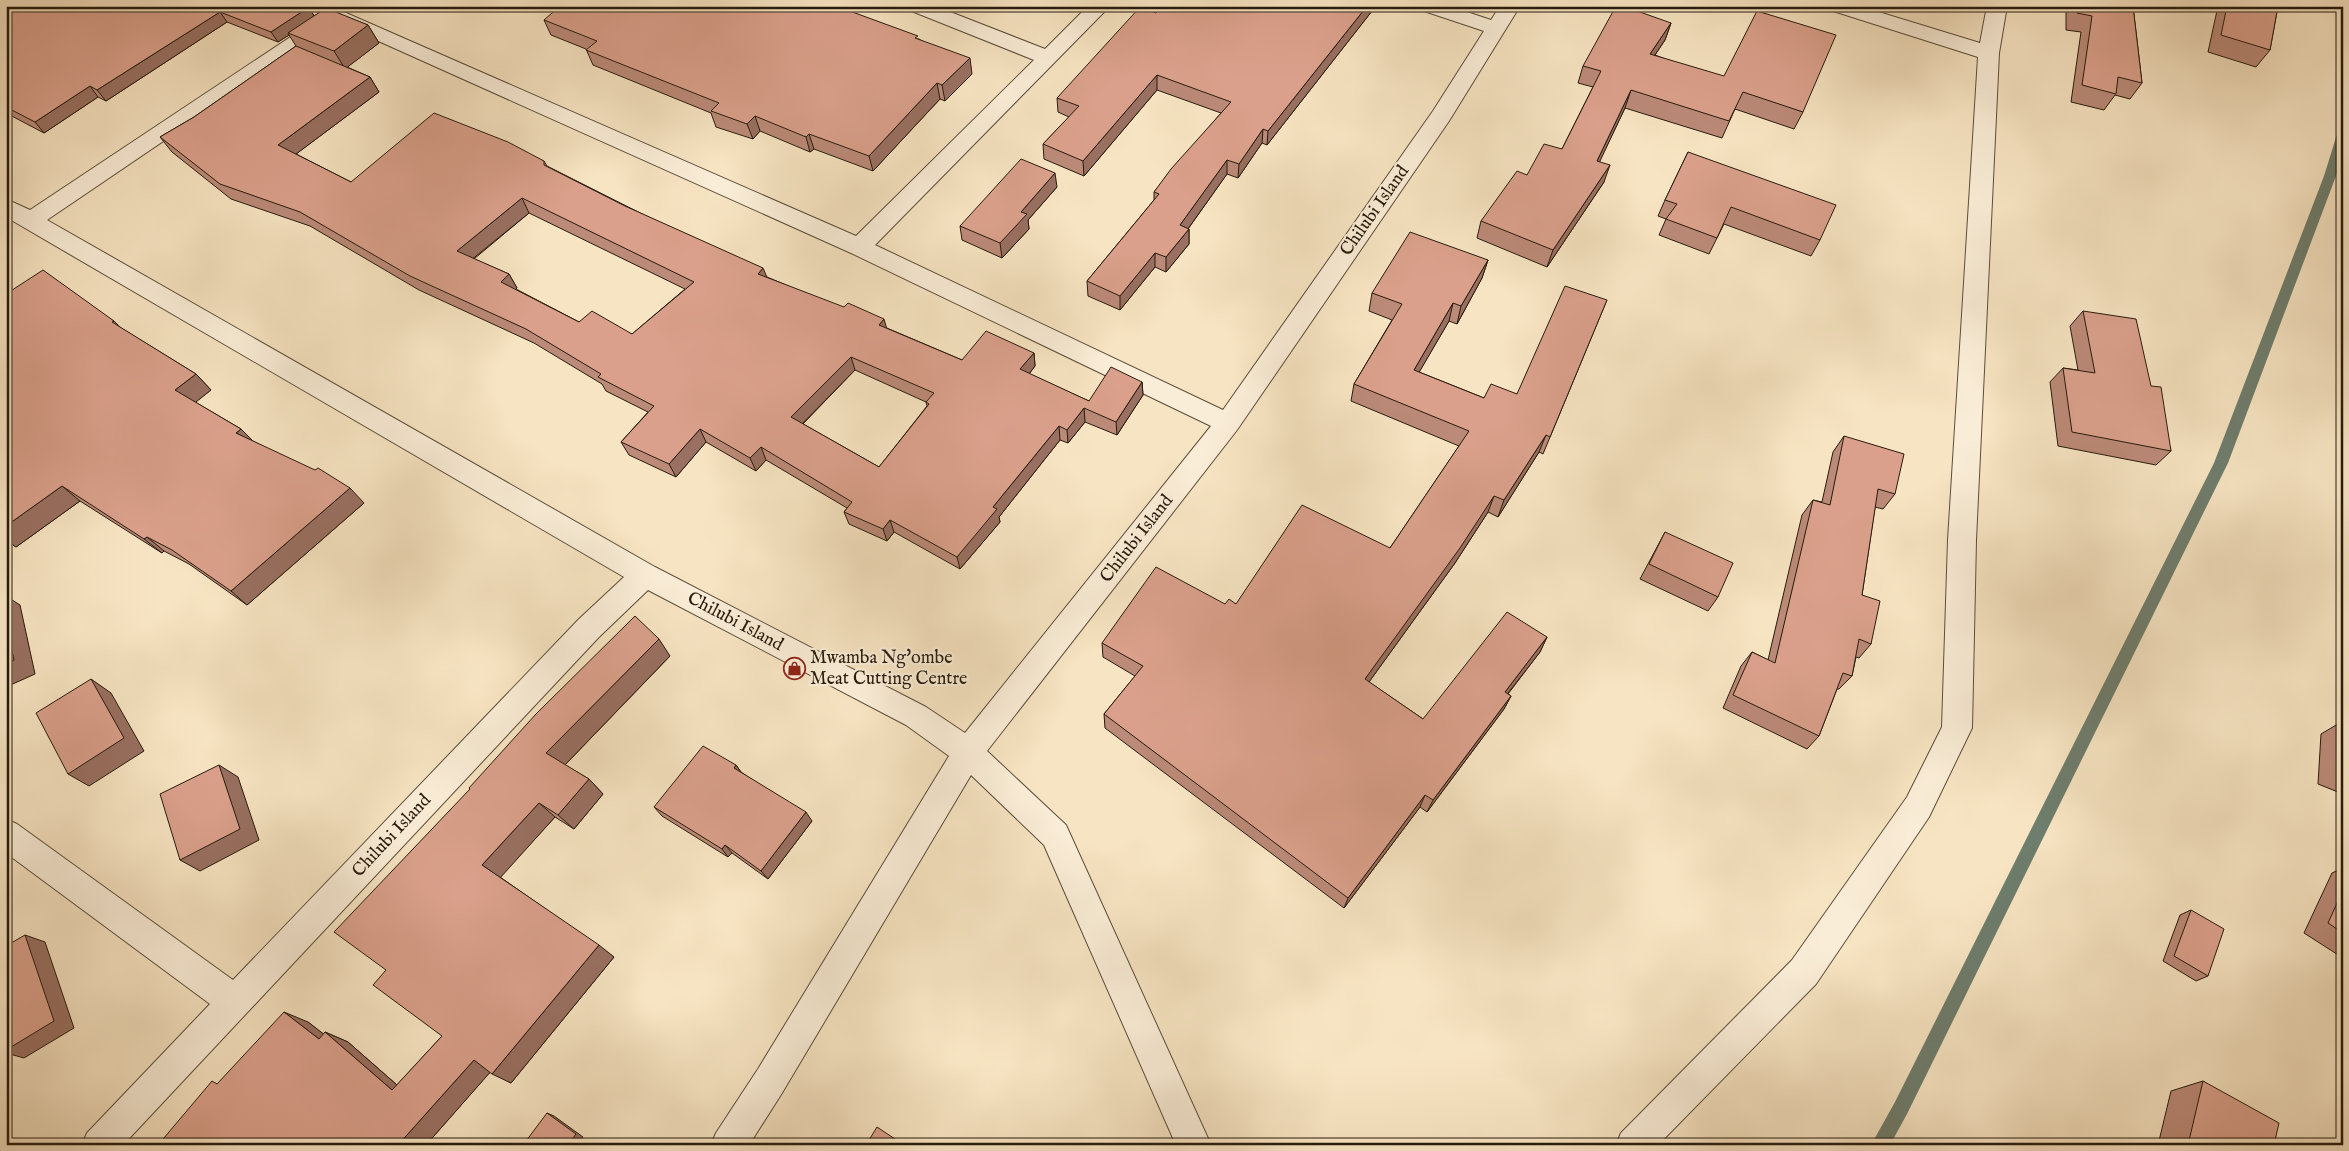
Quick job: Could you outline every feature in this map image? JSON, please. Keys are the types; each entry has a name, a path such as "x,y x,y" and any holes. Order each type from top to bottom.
{"street":[{"path":"916,6 1048,58"},
{"path":"859,247 1100,6"},
{"path":"1428,6 1494,28"},
{"name":"Chilubi Island","path":"99,1145 589,628 645,575 916,716 968,752 1228,423 1441,116 1494,28 1510,6"},
{"path":"1837,6 1989,53"},
{"path":"1633,1145 1804,972 1918,807 1957,728 1962,540 1989,53 1997,6"},
{"path":"30,221 343,10 859,247 1228,423"},
{"path":"6,207 645,575"},
{"path":"728,1145 770,1081 968,752 1055,835 1194,1145"},
{"path":"6,834 235,1002"}],"building":[{"path":"6,6 309,7 271,32 220,12 97,90 90,86 35,122 6,107"},
{"path":"560,6 836,6 918,36 915,38 970,58 942,85 937,83 869,156 809,134 806,137 755,116 747,124 711,111 719,103 586,50 597,41 544,20"},
{"path":"1162,6 1367,6 1268,131 1263,129 1239,164 1227,160 1180,225 1189,229 1166,257 1155,253 1120,296 1087,281 1159,194 1154,192 1171,169 1231,102 1157,75 1083,161 1043,144 1079,106 1057,98 1140,7 1156,13"},
{"path":"1616,6 1623,6 1671,23 1650,54 1724,76 1757,11 1836,35 1803,112 1743,92 1729,121 1631,90 1597,161 1610,165 1553,250 1481,221 1517,171 1527,175 1544,144 1562,149 1601,71 1583,66"},
{"path":"2077,6 2133,6 2142,83 2118,77 2116,94 2082,85 2092,16 2077,13"},
{"path":"2227,6 2278,6 2270,50 2221,35"},
{"path":"326,8 368,25 334,51 288,33"},
{"path":"296,46 370,77 278,145 351,182 434,113 508,142 544,161 544,165 625,206 763,268 758,274 844,307 848,303 884,319 879,325 962,360 986,331 1034,353 1020,369 1089,401 1111,367 1142,382 1116,422 1084,408 1067,430 1059,426 993,507 997,509 957,557 890,520 883,529 844,512 852,502 761,447 750,458 700,429 669,464 621,442 654,406 598,377 601,374 526,329 410,276 300,212 220,184 160,137 194,117","holes":["522,198 694,282 632,334 592,311 579,322 501,282 509,274 457,251","851,357 934,393 926,402 929,404 879,467 791,417"]},
{"path":"1688,152 1836,205 1820,240 1731,207 1717,238 1666,219 1677,204 1665,200"},
{"path":"1021,159 1055,173 1021,212 1027,214 1000,243 960,226"},
{"path":"1410,232 1488,260 1461,306 1453,303 1414,370 1484,398 1491,384 1517,394 1565,286 1607,300 1550,437 1546,435 1504,500 1494,496 1460,548 1365,679 1423,719 1507,612 1547,637 1505,692 1511,696 1433,800 1425,795 1348,898 1104,714 1143,666 1102,643 1156,567 1225,604 1229,599 1236,604 1302,505 1390,548 1469,431 1354,384 1402,304 1372,293"},
{"path":"43,270 114,321 112,322 196,374 175,390 241,429 236,433 315,470 318,468 350,488 231,591 172,550 147,537 144,539 62,486 6,526 6,294"},
{"path":"2083,311 2136,319 2151,386 2161,387 2171,451 2072,432 2063,368 2095,373"},
{"path":"1844,436 1904,454 1895,494 1878,489 1862,595 1880,601 1871,644 1859,639 1852,676 1843,673 1819,736 1733,695 1752,652 1775,663 1813,500 1830,505"},
{"path":"1665,532 1733,563 1718,597 1649,564"},
{"path":"635,616 659,639 546,753 589,779 558,815 539,803 482,865 599,945 492,1074 474,1060 398,1145 158,1145 212,1081 217,1084 284,1012 319,1039 325,1032 392,1090 442,1036 373,985 386,970 334,932 470,789 536,714"},
{"path":"6,626 14,660 6,664"},
{"path":"91,679 124,738 68,774 36,713"},
{"path":"2343,729 2343,773 2340,772"},
{"path":"703,746 736,765 734,768 806,812 761,871 725,845 722,849 654,807"},
{"path":"219,765 240,829 180,860 160,794"},
{"path":"2343,890 2343,933 2328,923"},
{"path":"2191,910 2224,929 2208,976 2174,956"},
{"path":"25,935 54,1021 6,1050 6,946"},
{"path":"2203,1081 2279,1123 2274,1145 2188,1145"},
{"path":"547,1113 576,1134 568,1145 523,1145"},
{"path":"877,1127 904,1145 866,1145"}],"waterway":[{"path":"1880,1145 1901,1108 2221,463 2330,176 2343,131"}],"place":[{"name":"Mwamba Ng'ombe Meat Cutting Centre","path":"794,668"}]}
